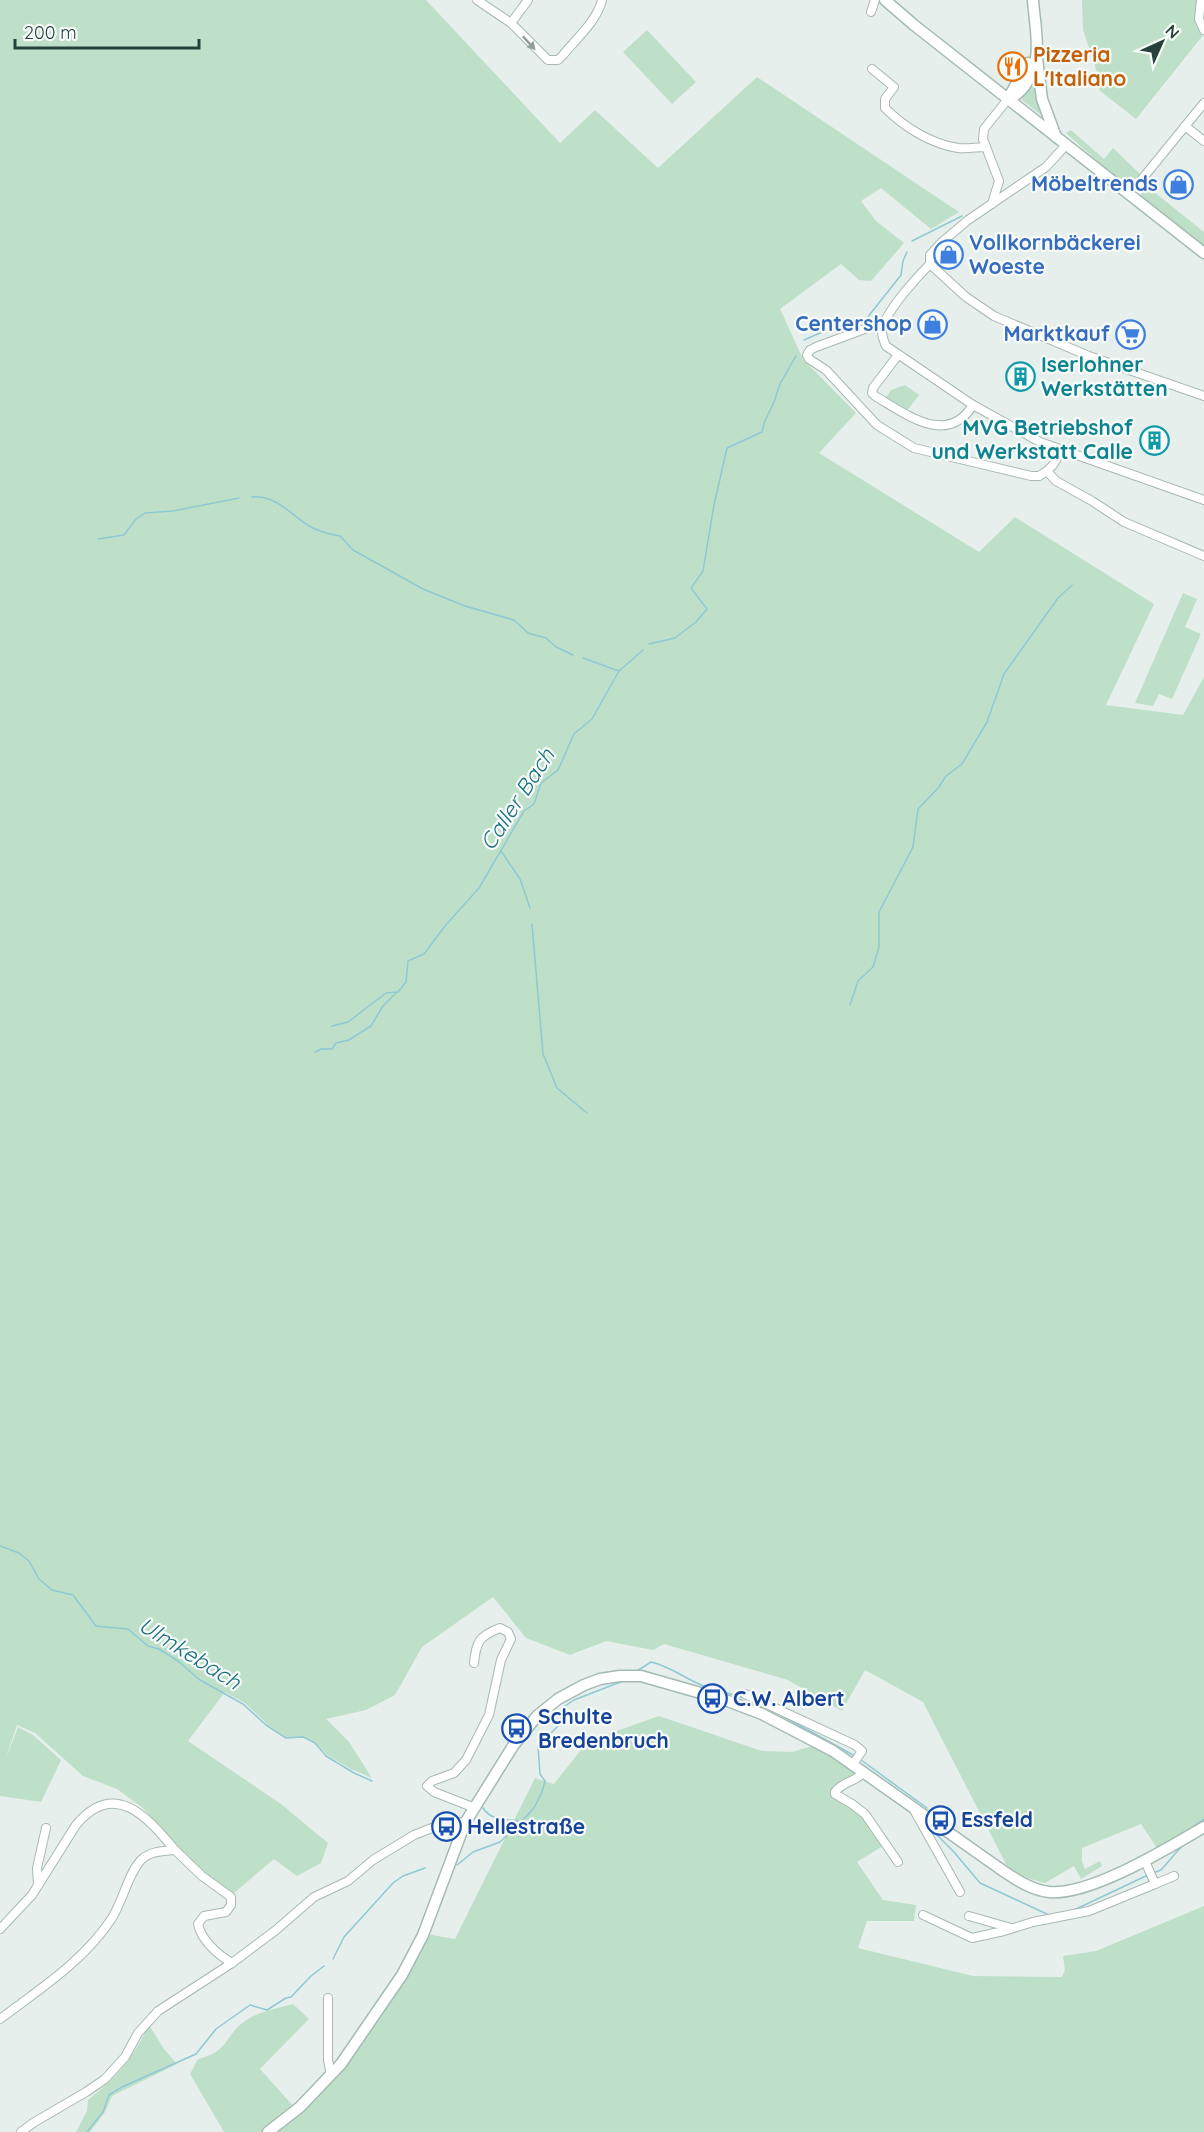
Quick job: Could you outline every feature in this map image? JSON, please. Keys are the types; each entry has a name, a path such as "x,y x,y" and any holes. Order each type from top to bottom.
{"main road":[{"path":"885,0 1204,253"},
{"path":"1033,0 1036,58 1042,99 1056,137"},
{"path":"1008,99 1028,64 1035,39"},
{"path":"1008,99 1022,92 1036,58"},
{"path":"268,2132 300,2107 331,2075 381,2006 411,1959 433,1911 465,1823 513,1746 537,1716 570,1691 600,1679 620,1676 655,1679 741,1705 819,1742 1019,1881 1048,1892 1078,1888 1146,1865 1204,1827"}],"street":[{"path":"477,0 511,23 548,60 558,60 563,55 592,19 602,0"},
{"path":"511,23 528,0"},
{"path":"871,12 875,0"},
{"path":"1201,0 1199,19 1204,30"},
{"path":"872,69 894,87 885,99 885,108 909,128 946,145 960,148 986,147"},
{"path":"992,204 999,181 983,139 984,129 1008,99"},
{"path":"1119,187 1138,184 1204,103"},
{"path":"1185,126 1204,141"},
{"path":"1066,145 1046,167 942,242 930,255 930,264 938,274 966,297 994,316 1089,356 1204,396"},
{"path":"999,181 1016,187"},
{"path":"1138,184 1139,202"},
{"path":"930,264 908,287 883,324 882,335 886,346 973,405 1040,442 1204,500"},
{"path":"883,324 816,347 807,355 826,370 877,425 914,448 1031,476 1039,476 1047,471 1062,450"},
{"path":"898,355 873,388 872,393 875,396 922,423 938,426 958,422 967,415 973,405"},
{"path":"1047,471 1056,481 1124,522 1204,556"},
{"path":"474,1663 477,1645 482,1636 500,1628 508,1632 511,1637 510,1642 501,1660 491,1707 475,1744 461,1767 452,1774 430,1782 427,1786 434,1792 475,1808"},
{"path":"746,1694 855,1745 862,1750 853,1764"},
{"path":"864,1772 858,1778 840,1785 835,1794 865,1814 898,1862"},
{"path":"0,1929 27,1901 76,1825 93,1810 105,1804 120,1804 137,1811 155,1826 175,1850 202,1876 231,1898 231,1907 226,1912 204,1916 198,1923 201,1934 213,1948 232,1963"},
{"path":"910,1804 960,1892"},
{"path":"21,2132 105,2079 125,2057 138,2033 158,2011 232,1963 276,1930 314,1897 348,1881 373,1860 398,1844 446,1822 465,1823"},
{"path":"38,1885 37,1868 46,1828"},
{"path":"0,2019 52,1980 97,1937 117,1910 141,1859 157,1852 175,1850"},
{"path":"1146,1865 1154,1881"},
{"path":"923,1915 972,1938 1089,1911 1154,1881 1174,1876"},
{"path":"969,1916 1011,1928"},
{"path":"328,1998 328,2060 331,2075"}],"green space":[{"path":"0,0 426,0 560,143 595,110 658,168 757,77 959,212 931,229 881,188 861,201 876,221 904,243 871,281 859,280 841,264 780,309 803,359 856,413 819,453 979,552 1015,517 1154,604 1106,705 1183,715 1204,677 1204,1822 1157,1848 1141,1824 1082,1848 1082,1861 1085,1869 1100,1861 1102,1866 1081,1879 1074,1866 1045,1883 1027,1878 1007,1866 923,1702 865,1670 842,1711 788,1680 664,1644 653,1650 606,1641 570,1655 526,1638 493,1597 422,1647 395,1695 366,1710 326,1719 349,1742 372,1778 327,1755 315,1742 303,1737 286,1737 267,1724 245,1703 225,1692 188,1741 281,1804 328,1843 321,1863 297,1876 274,1859 233,1894 186,1857 143,1808 117,1789 83,1776 35,1733 17,1725 5,1761 18,1727 33,1735 61,1760 41,1802 0,1796"},
{"path":"1082,0 1200,0 1199,28 1204,34 1136,119 1099,90 1101,84 1083,30"},
{"path":"647,30 696,82 672,104 623,52"},
{"path":"1034,72 1042,114 1041,115 1022,100"},
{"path":"1071,130 1104,159 1113,148 1140,174 1130,184 1124,185 1066,133"},
{"path":"1144,184 1204,232 1204,248 1142,199 1141,192"},
{"path":"905,385 919,395 906,412 885,399 891,390"},
{"path":"1183,593 1197,599 1185,627 1201,634 1172,699 1159,694 1153,706 1135,703"},
{"path":"659,1716 762,1751 792,1752 819,1744 863,1772 834,1792 859,1810 883,1846 857,1862 883,1900 916,1905 914,1921 867,1921 858,1948 973,1976 1062,1977 1065,1970 1063,1956 1096,1951 1204,1906 1204,2132 271,2132 327,2082 427,1934 455,1939 535,1778 554,1784 588,1741"},
{"path":"293,2004 309,2019 260,2069 295,2108 261,2132 224,2132 190,2074 198,2059 216,2052 240,2025 253,2016"},
{"path":"149,2025 164,2049 177,2064 112,2096 105,2112 90,2132 76,2132 87,2111 88,2100 123,2067"}],"waterway":[{"name":"Caller Bach","path":"912,241 962,216"},
{"name":"Caller Bach","path":"804,340 836,326 845,327 867,318 901,275 907,252"},
{"name":"Caller Bach","path":"649,644 675,638 696,622 707,609 691,588 703,571 714,505 727,448 762,432 780,384 796,356"},
{"path":"252,497 261,497 276,502 313,528 340,536 353,550 423,589 465,606 514,620 528,633 546,638 556,647 573,655"},
{"path":"98,539 124,535 136,519 145,513 173,511 239,498"},
{"path":"850,1005 858,981 873,967 879,947 879,912 913,847 918,809 946,776 962,764 987,722 1004,674 1058,598 1072,585"},
{"name":"Caller Bach","path":"332,1026 348,1022 386,993 398,992 406,982 408,961 424,954 479,888 524,811 534,804 541,783 558,770 574,734 592,719 619,671 643,650"},
{"path":"583,658 619,671"},
{"path":"501,851 520,879 530,908"},
{"path":"532,924 543,1054 557,1088 587,1113"},
{"name":"Caller Bach","path":"315,1052 321,1049 332,1049 336,1043 349,1040 371,1026 383,1006 396,993"},
{"name":"Ulmkebach","path":"0,1546 19,1553 29,1561 39,1579 52,1590 73,1595 96,1626 128,1629 148,1646 159,1649 178,1661 200,1680 243,1704 266,1725 286,1738 303,1737 315,1743 326,1756 372,1781"},
{"path":"637,1671 651,1662 705,1686 746,1699"},
{"path":"457,1865 473,1852 500,1842 534,1808 545,1781 540,1774 538,1746 560,1724 562,1708 574,1700 623,1681"},
{"path":"775,1712 855,1756"},
{"path":"861,1760 927,1808"},
{"path":"483,1808 495,1818 522,1821"},
{"path":"1186,1832 1204,1819"},
{"path":"929,1827 980,1883 1049,1915"},
{"path":"1153,1873 1161,1870 1181,1847"},
{"path":"333,1959 344,1937 393,1883 403,1876 425,1868"},
{"path":"1074,1910 1148,1875"},
{"path":"87,2132 103,2112 109,2095 196,2054 216,2029 250,2005 267,2010 291,1997 324,1966"}],"place":[{"name":"Pizzeria L'Italiano","path":"1012,67"},
{"name":"Möbeltrends","path":"1179,184"},
{"name":"Vollkornbäckerei Woeste","path":"948,255"},
{"name":"Centershop","path":"933,324"},
{"name":"Marktkauf","path":"1131,334"},
{"name":"Iserlohner Werkstätten","path":"1020,377"},
{"name":"MVG Betriebshof und Werkstatt Calle","path":"1154,440"},
{"name":"C.W. Albert","path":"712,1699"},
{"name":"Schulte Bredenbruch","path":"517,1729"},
{"name":"Essfeld","path":"940,1820"},
{"name":"Hellestraße","path":"446,1827"}]}
